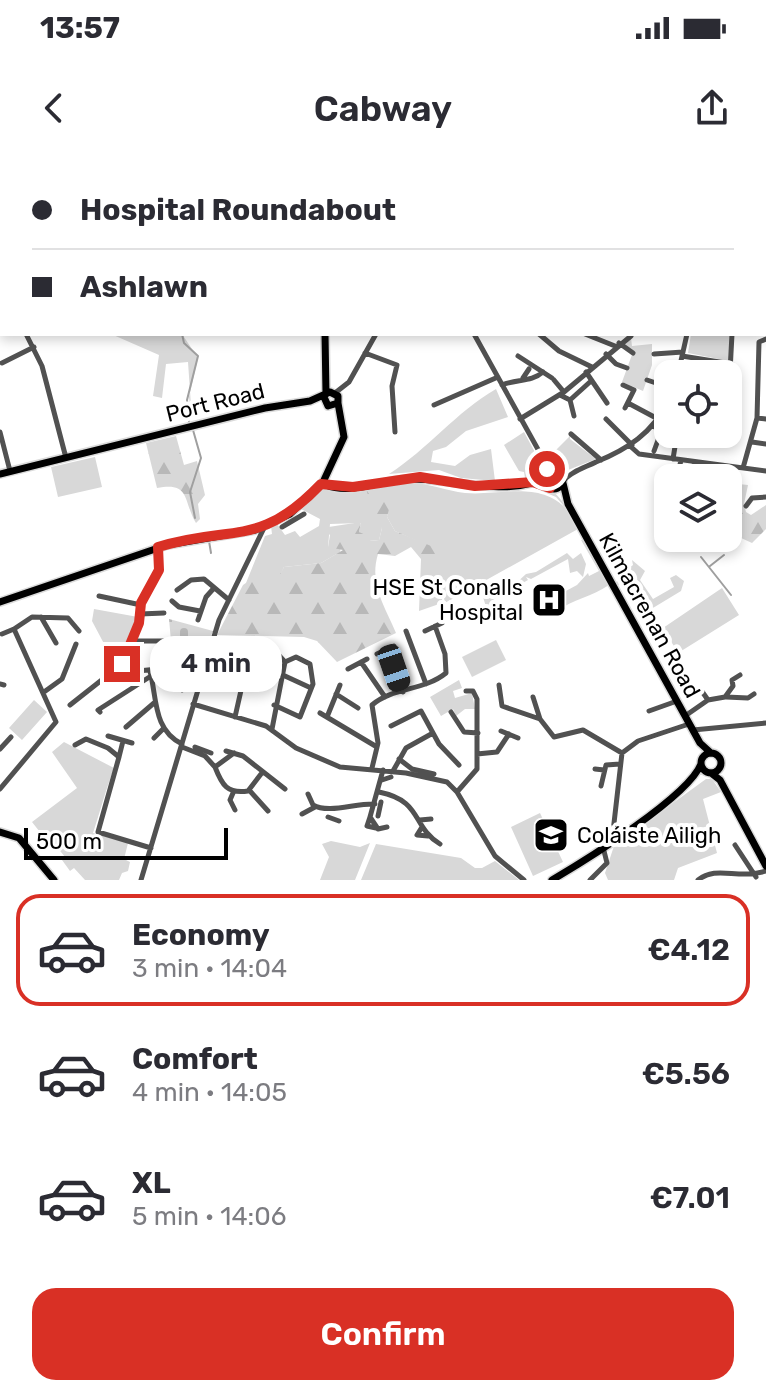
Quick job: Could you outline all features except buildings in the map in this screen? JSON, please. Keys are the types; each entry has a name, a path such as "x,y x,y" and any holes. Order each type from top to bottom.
{"main road":[{"path":"0,602 158,547 255,530 292,517 324,483 343,442 341,416 330,398 325,336"},
{"name":"Port Road","path":"0,474 265,408 330,398"},
{"path":"324,483 353,487 420,477 475,486 533,482 558,472 568,504"},
{"path":"546,476 551,488 568,504"},
{"path":"533,482 551,488 563,482"},
{"name":"Kilmacrenan Road","path":"568,504 700,743 719,758 720,767"},
{"name":"Kilmacrenan Road","path":"700,743 702,761"},
{"path":"552,880 601,848 694,775 711,753"},
{"path":"702,761 720,780 766,869"},
{"path":"694,775 720,767 720,780"},
{"path":"0,832 19,838 54,880"}],"street":[{"path":"325,160 341,160"},
{"path":"27,336 34,347 66,458"},
{"path":"330,398 349,382 375,336"},
{"path":"475,336 545,462 558,472 575,472"},
{"path":"541,336 559,351 592,367"},
{"path":"591,336 633,353"},
{"path":"520,419 562,393 631,336"},
{"path":"681,360 686,336"},
{"path":"732,336 732,360"},
{"path":"743,468 752,442 763,384 759,342 766,339"},
{"path":"2,363 34,347"},
{"path":"365,353 397,365 392,386 395,432"},
{"path":"606,354 616,364 627,368"},
{"path":"654,354 682,354 712,360"},
{"path":"518,358 551,379 570,400 574,416"},
{"path":"523,378 529,369"},
{"path":"502,385 523,378 534,379 543,372"},
{"path":"586,372 607,403"},
{"path":"434,405 498,377"},
{"path":"647,380 654,382"},
{"path":"570,400 591,381"},
{"path":"623,385 634,390 626,406 654,417"},
{"path":"757,418 766,419"},
{"path":"606,419 639,454 766,471"},
{"path":"563,482 575,472 631,445 653,426"},
{"path":"0,432 10,471"},
{"path":"645,433 654,447"},
{"path":"571,434 601,460"},
{"path":"752,442 766,444"},
{"path":"673,448 673,459"},
{"path":"680,464 681,460"},
{"path":"545,462 546,476"},
{"path":"746,506 752,498 766,497"},
{"path":"282,527 292,517 304,514"},
{"path":"143,878 196,689 219,620 265,526"},
{"path":"255,530 260,541"},
{"path":"70,705 122,664 132,641 141,605 159,570 158,547"},
{"path":"177,590 192,580 204,579 229,600"},
{"path":"149,585 160,585"},
{"path":"198,620 214,588"},
{"path":"99,596 141,605"},
{"path":"172,601 179,607 201,611"},
{"path":"140,614 164,613"},
{"path":"41,617 56,643"},
{"path":"2,634 27,619 41,617 68,618 79,631"},
{"path":"425,631 442,623"},
{"path":"372,768 378,747 371,708 385,697 414,690 447,670 445,651 435,626"},
{"path":"0,789 52,730 56,721 14,629"},
{"path":"406,631 426,684"},
{"path":"132,641 168,641"},
{"path":"44,692 62,679 76,644"},
{"path":"377,654 391,648 403,692"},
{"path":"254,650 274,650 285,662"},
{"path":"272,729 274,705 285,662 296,657 310,664 311,688 300,717 274,705"},
{"path":"348,669 364,661 385,697"},
{"path":"122,664 128,672 150,673 168,668"},
{"path":"255,671 281,675 311,688"},
{"path":"150,673 154,703 163,729 182,746 206,753"},
{"path":"100,712 98,710 114,697 150,673"},
{"path":"725,697 733,686 732,680 740,675"},
{"path":"182,690 184,684 196,689"},
{"path":"327,717 340,685"},
{"path":"499,685 502,706 540,719"},
{"path":"235,717 242,686"},
{"path":"701,690 708,700"},
{"path":"457,792 474,775 477,754 476,693 466,691"},
{"path":"336,694 358,708"},
{"path":"689,723 708,700 748,698 754,694"},
{"path":"533,697 540,719 554,737 583,730 622,753"},
{"path":"649,711 677,701"},
{"path":"126,727 154,703"},
{"path":"193,704 272,729 296,748 333,765 438,778 457,792 495,856 524,880"},
{"path":"524,707 527,717"},
{"path":"391,726 419,711 459,765"},
{"path":"451,712 464,732 478,733"},
{"path":"320,713 378,747"},
{"path":"56,721 64,720"},
{"path":"613,832 622,753 638,741 689,723 766,723"},
{"path":"154,738 163,729"},
{"path":"501,731 518,738"},
{"path":"382,780 392,774 406,748 433,733"},
{"path":"477,754 497,752 509,734"},
{"path":"0,749 11,737"},
{"path":"109,737 132,743"},
{"path":"78,745 86,739 119,757"},
{"path":"123,741 96,829 151,848"},
{"path":"195,747 206,753 223,785 233,793 250,791"},
{"path":"226,751 243,756 261,774 285,789"},
{"path":"215,767 234,753"},
{"path":"399,759 412,769 434,774"},
{"path":"601,786 606,765 620,764"},
{"path":"595,769 604,770"},
{"path":"378,816 383,770"},
{"path":"250,791 261,774"},
{"path":"250,791 268,811"},
{"path":"379,792 405,802 428,836 440,844"},
{"path":"230,800 233,793"},
{"path":"225,794 235,810"},
{"path":"308,794 316,807"},
{"path":"302,814 316,807 332,810 344,805 377,805"},
{"path":"377,805 370,817 376,828 387,827"},
{"path":"332,810 333,819"},
{"path":"421,823 431,819"},
{"path":"735,845 756,877"},
{"path":"590,880 604,868 607,858 601,848"},
{"path":"729,857 739,852"},
{"path":"749,867 757,862"},
{"path":"698,880 711,873 723,878 745,880 756,877 766,869"}],"green space":[{"path":"116,336 183,336 198,358 190,392 188,362 166,364 162,398 153,396 159,355"},
{"path":"691,336 731,336 729,360 688,353"},
{"path":"631,338 632,346 652,344 652,365 643,391 622,382 633,352 623,347"},
{"path":"496,389 508,417 466,431 446,447 433,451 431,462 455,466 470,455 491,449 495,481 461,478 439,470 389,474 468,408"},
{"path":"524,432 543,467 534,478 518,481 525,478 524,472 519,471 504,445"},
{"path":"176,436 184,465 197,461 205,495 198,504 200,519 196,523 181,490 157,488 146,443"},
{"path":"570,436 596,459 568,470 546,460"},
{"path":"95,457 102,487 58,497 51,467"},
{"path":"392,481 394,490 387,517 395,531 443,551 442,603 419,611 421,559 411,547 395,556 378,554 376,565 379,594 396,633 337,662 317,641 304,637 217,635 243,585 256,576 278,578 284,567 321,563 343,550 328,547 330,535 322,528 361,522 359,532 370,537 370,541 379,540 382,528 368,519 371,504 365,486"},
{"path":"410,483 465,493 521,491 547,496 569,512 578,529 445,603 440,579 441,552 395,531 387,517 392,486"},
{"path":"742,484 748,485 744,504 746,512 751,515 766,505 766,529 752,543 742,538"},
{"path":"321,485 365,486 382,528 379,540 369,541 359,532 361,523 330,524 328,547 341,547 340,552 321,563 284,567 279,578 246,583 265,536 272,534 271,526 277,524 285,535 295,531 300,537 319,526 320,519 301,509"},
{"path":"530,486 547,488 560,499 569,511 556,497"},
{"path":"581,540 585,541 609,585 557,611 551,599 577,585 588,573 589,576 599,571"},
{"path":"567,553 573,559 581,553 586,564 583,577 577,571 570,573 568,559 531,579 526,577 528,580 491,601 494,607 487,610 483,597 508,584 514,585 526,574 536,572"},
{"path":"632,560 645,571 640,580 653,599 674,587 670,578 676,575 684,581 681,591 643,614 648,610 637,591 642,588 635,576 618,585 616,590 612,584 626,577 624,572 633,565"},
{"path":"722,588 739,615 678,653 663,628"},
{"path":"94,609 138,617 125,651 110,655 92,621"},
{"path":"169,619 213,631 205,653 171,641"},
{"path":"496,640 506,660 472,677 462,657"},
{"path":"459,680 462,688 453,691 455,698 472,693 475,709 465,709 456,716 453,709 441,716 430,697"},
{"path":"34,700 47,712 22,740 9,728"},
{"path":"64,742 114,768 93,833 128,843 124,859 130,862 128,871 122,873 119,880 85,880 74,868 70,871 62,860 65,857 53,842 35,850 47,841 32,822 77,788 52,752"},
{"path":"706,779 712,779 721,792 703,799 717,853 678,868 674,880 608,880 605,873 614,846"},
{"path":"540,813 563,862 533,876 511,827"},
{"path":"331,841 360,847 370,843 355,880 320,880 329,857 322,844"},
{"path":"376,844 461,858 475,868 495,861 519,880 361,880"}],"waterway":[{"path":"182,336 184,343 198,356 187,400 189,422"},
{"path":"193,430 201,458 190,492 195,518"},
{"path":"209,541 211,553"},
{"path":"710,566 724,555"},
{"path":"701,557 731,595"}],"place":[{"name":"HSE St Conalls Hospital","path":"549,600"},
{"name":"Coláiste Ailigh","path":"551,835"}],"route":[{"path":"122,664 139,623 141,603 159,570 158,547 174,542 241,534 265,526 290,514 321,484 340,488 420,477 475,486 533,482 550,488 545,478 549,472 555,471 545,462 547,469"}]}
